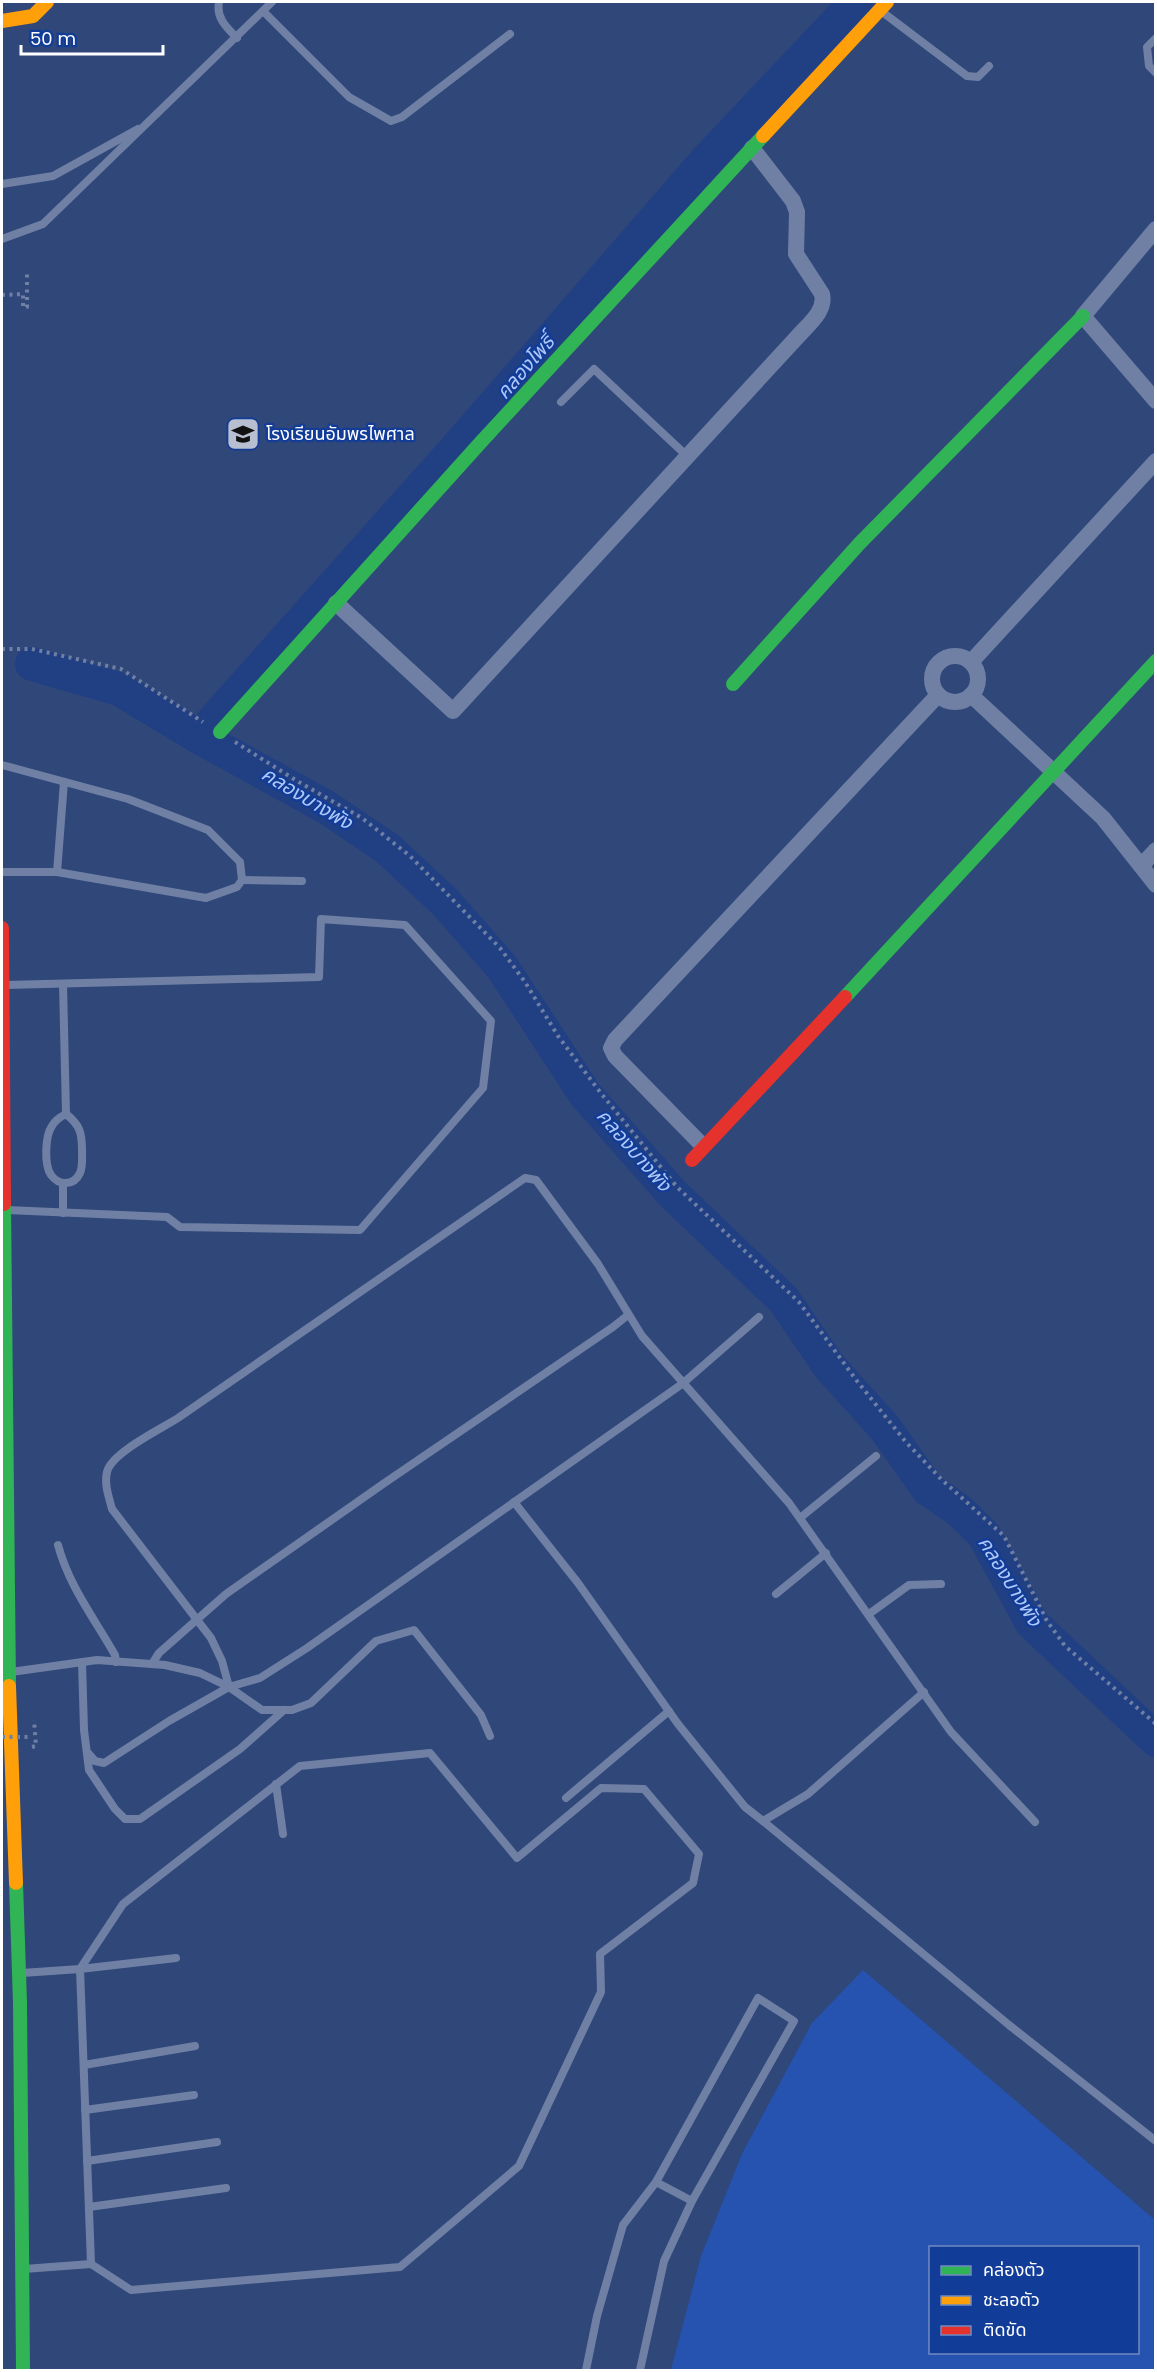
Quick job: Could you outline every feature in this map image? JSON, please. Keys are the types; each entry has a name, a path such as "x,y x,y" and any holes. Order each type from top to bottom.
{"street":[{"path":"2,21 33,16 47,2"},
{"path":"220,732 489,433 883,6"},
{"path":"336,603 453,711 800,334 821,309 824,300 796,254 797,212 793,201 752,148"},
{"path":"733,684 859,544 1083,316 1155,229"},
{"path":"1083,316 1155,401"},
{"path":"971,662 1155,461"},
{"path":"954,656 971,662 978,678 971,695 955,702 938,695 931,679 934,667 954,656"},
{"path":"692,1160 1055,772 1155,661"},
{"path":"703,1146 615,1056 611,1048 615,1040 938,695"},
{"path":"971,695 1103,818 1155,885"},
{"path":"1141,866 1155,850"},
{"path":"2,928 5,1656 8,1672 19,1974 23,2370"}],"lane":[{"path":"219,2 217,10 223,24 237,38"},
{"path":"2,239 43,224 272,2"},
{"path":"883,6 967,76 978,77 988,66"},
{"path":"264,12 349,98 391,121 402,117 510,34"},
{"path":"1155,38 1147,46 1149,66 1155,73"},
{"path":"2,184 53,176 148,123"},
{"path":"561,402 594,369 687,456"},
{"path":"2,765 128,799 208,830 240,862 242,880 237,887 206,898 57,872 2,872"},
{"path":"57,872 64,782"},
{"path":"242,880 302,881"},
{"path":"2,985 319,977 321,919 405,925 491,1021 483,1088 360,1230 180,1227 167,1217 4,1210"},
{"path":"63,984 66,1114 79,1127 82,1134 80,1173 69,1184 63,1184 52,1176 48,1169 48,1142 51,1126 58,1118 66,1114"},
{"path":"229,1687 222,1661 198,1619 112,1509 105,1485 107,1469 120,1454 178,1418 525,1178 536,1180 549,1197 598,1264 642,1336 789,1503 951,1732 1035,1822"},
{"path":"63,1184 63,1213"},
{"path":"152,1664 159,1653 226,1594 628,1315"},
{"path":"88,1753 95,1761 104,1763 169,1721 229,1687 260,1678 682,1384 759,1317"},
{"path":"800,1518 876,1456"},
{"path":"514,1502 578,1583 669,1711 745,1807 1009,2025 1155,2141"},
{"path":"58,1545 64,1569 115,1655 116,1662"},
{"path":"776,1594 826,1553"},
{"path":"869,1614 909,1585 941,1584"},
{"path":"8,1672 82,1662 152,1664 200,1673 229,1687 262,1710 292,1710 311,1703 376,1641 414,1630 481,1715 490,1736"},
{"path":"82,1662 84,1730 89,1770 115,1809 125,1819 140,1819 240,1749 284,1710"},
{"path":"763,1821 807,1794 924,1692"},
{"path":"566,1798 669,1711"},
{"path":"22,2269 91,2264 131,2290 400,2267 519,2166 601,1992 600,1954 693,1883 699,1854 645,1789 601,1788 517,1858 430,1753 300,1766 123,1904 80,1969 91,2264"},
{"path":"276,1784 283,1834"},
{"path":"19,1974 176,1958"},
{"path":"586,2370 597,2316 623,2225 656,2182 758,1998 794,2021 692,2201 664,2260 640,2370"},
{"path":"84,2065 195,2046"},
{"path":"85,2110 194,2095"},
{"path":"87,2161 217,2142"},
{"path":"656,2182 692,2201"},
{"path":"89,2208 226,2188"}],"path":[{"path":"2,295 23,294 23,306 27,307 27,270"},
{"path":"2,649 32,649 121,669 199,718"},
{"path":"220,732 297,781 362,818 410,856 500,948 572,1055 677,1187 799,1302 905,1441 941,1479 1004,1536 1047,1621 1065,1646 1155,1724"},
{"path":"2,1737 32,1737"}],"shaded area":[{"path":"863,1970 1155,2220 1155,2370 671,2370 701,2256 742,2154 812,2023"}],"waterway":[{"name":"คลองโพธิ์","path":"199,737 461,443 706,161 856,2"},
{"name":"คลองบางพัง","path":"32,664 119,689 199,737 326,807 387,848 445,902 502,967 585,1094 672,1193 784,1300 829,1366 885,1428 928,1489 960,1511 984,1535 1032,1623 1156,1740"}],"traffic: fast":[{"path":"220,732 481,442 763,136"},
{"path":"733,684 859,544 1083,316"},
{"path":"845,997 1156,661"},
{"path":"4,1204 9,1686"},
{"path":"16,1883 20,2003 23,2370"}],"traffic: slow":[{"path":"2,21 33,16 47,2"},
{"path":"763,136 887,2"},
{"path":"9,1686 16,1883"}],"traffic: jam":[{"path":"2,928 4,1204"},
{"path":"692,1160 845,997"}],"place":[{"name":"โรงเรียนอัมพรไพศาล","path":"243,434"}]}
